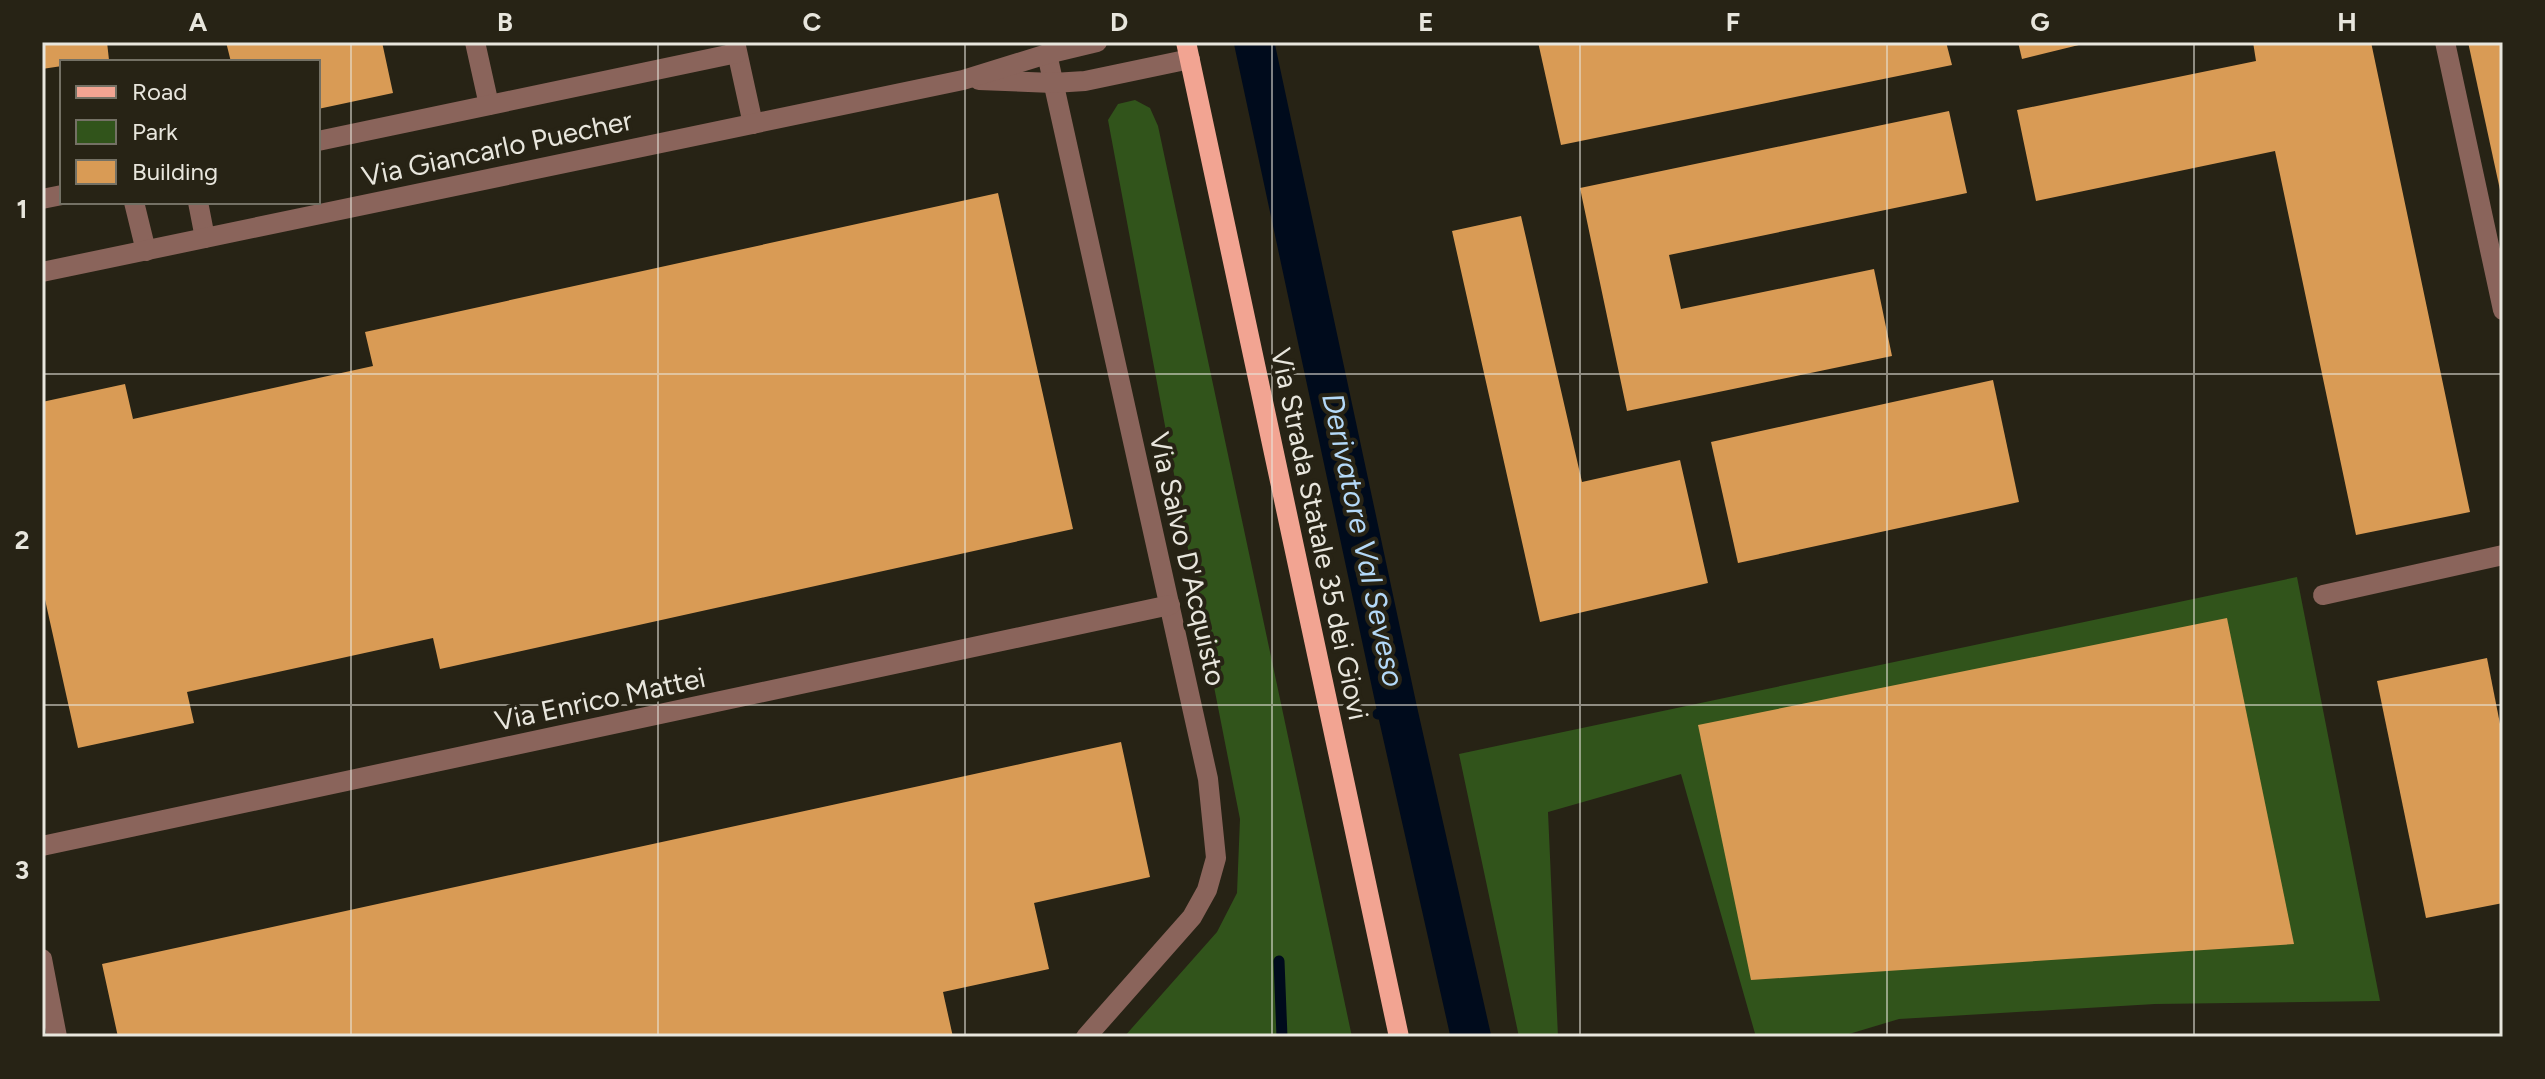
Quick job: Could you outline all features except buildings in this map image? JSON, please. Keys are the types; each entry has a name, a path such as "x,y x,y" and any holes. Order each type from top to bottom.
{"main road":[{"name":"Via Strada Statale 35 dei Giovi","path":"1188,50 1399,1037"}],"street":[{"path":"475,42 489,105"},
{"name":"Via Giancarlo Puecher","path":"42,272 963,80 1097,42"},
{"path":"2445,42 2503,310"},
{"path":"320,141 736,47 753,124"},
{"name":"Via Giancarlo Puecher","path":"963,80 1053,83 1116,76 1188,50"},
{"name":"Via Salvo D'Acquisto","path":"1047,54 1208,779 1216,858 1207,890 1192,917 1086,1037"},
{"path":"134,204 146,251"},
{"path":"198,204 205,238"},
{"path":"2323,595 2503,555"},
{"name":"Via Enrico Mattei","path":"42,846 1170,605"},
{"path":"42,959 57,1037"}],"green space":[{"path":"1135,100 1150,108 1158,126 1352,1037 1124,1037 1217,932 1237,893 1240,819 1108,120 1118,104"},
{"path":"2297,577 2380,1001 2155,1004 1899,1019 1839,1037 1756,1037 1681,774 1548,812 1558,1037 1519,1037 1459,754"}],"waterway":[{"name":"Derivatore Val Seveso","path":"1254,42 1397,709 1471,1037"},
{"path":"1378,714 1397,709"},
{"path":"1279,961 1282,1037"}]}
